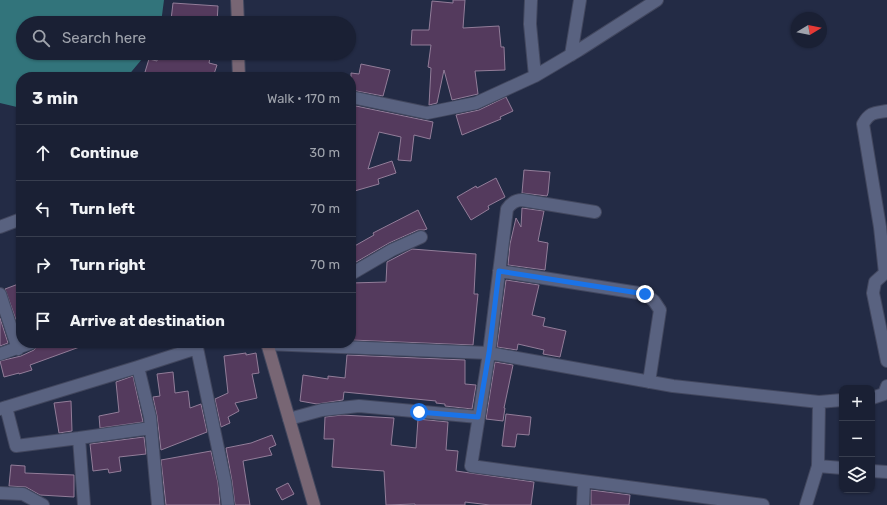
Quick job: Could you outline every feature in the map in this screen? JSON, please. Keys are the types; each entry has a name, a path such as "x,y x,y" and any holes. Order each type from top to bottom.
{"main road":[{"path":"237,0 238,16"},
{"path":"238,60 238,72"},
{"path":"268,348 314,505"}],"street":[{"path":"531,0 530,24 535,76"},
{"path":"571,55 580,0"},
{"path":"356,98 427,113 476,103 535,76 571,55 657,0"},
{"path":"887,112 872,113 867,117 863,124 886,273 875,282 872,293 887,361"},
{"path":"595,212 522,200 512,203 507,209 489,353 471,466 764,505"},
{"path":"0,227 16,221"},
{"path":"356,271 392,250 422,237"},
{"path":"499,271 645,294 654,301 660,310 649,382"},
{"path":"0,294 16,343"},
{"path":"356,347 489,353 673,386 818,402 839,400"},
{"path":"151,428 16,446 3,408 197,348 225,482 228,505"},
{"path":"0,354 18,349"},
{"path":"138,367 150,417 158,505"},
{"path":"875,397 884,394 887,386"},
{"path":"806,505 818,466 818,402"},
{"path":"289,419 322,410 359,406 478,417"},
{"path":"78,438 84,505"},
{"path":"818,466 839,468"},
{"path":"875,471 887,472"},
{"path":"583,505 584,482"},
{"path":"0,493 23,494 43,505"}],"shaded area":[{"path":"0,0 164,0 162,16 16,16 16,60 141,60 131,72 16,72 16,107 0,103"}],"building":[{"path":"453,0 465,0 463,28 499,26 501,47 504,47 505,70 475,71 478,94 452,100 444,70 437,103 429,105 431,68 428,67 431,45 411,45 412,30 429,30 432,1 453,3"},
{"path":"173,3 218,6 217,16 171,16"},
{"path":"149,60 210,60 209,63 217,65 215,72 145,72"},
{"path":"361,64 390,70 383,96 356,91 356,74 359,74"},
{"path":"506,97 513,111 500,117 501,119 462,135 456,115 479,110"},
{"path":"356,106 433,122 430,139 414,135 411,161 398,160 401,137 379,132 368,169 392,161 396,173 378,179 379,184 356,191"},
{"path":"524,170 550,172 547,196 522,193"},
{"path":"496,178 505,197 488,206 489,209 471,220 457,197 476,186 477,188"},
{"path":"522,208 544,211 538,241 548,243 545,270 508,265 510,244 516,218 521,227"},
{"path":"418,210 427,229 418,230 389,243 356,262 356,245 374,235 373,233"},
{"path":"412,249 476,254 474,294 478,294 473,345 356,340 356,283 386,282 387,262"},
{"path":"506,280 539,285 532,315 545,318 543,326 566,331 560,357 543,354 544,350 518,344 517,350 497,347"},
{"path":"16,285 16,320 5,289"},
{"path":"0,318 8,343 0,346"},
{"path":"35,348 77,348 30,365 32,370 4,377 0,361 21,356"},
{"path":"246,353 246,355 256,353 259,373 252,374 257,398 235,403 239,411 228,417 230,423 221,427 215,399 228,393 224,356"},
{"path":"347,355 465,360 465,384 476,385 472,409 445,406 445,404 436,403 436,401 344,392 343,400 317,404 300,401 303,375 328,379 328,376 345,378"},
{"path":"495,362 513,365 504,408 503,421 486,419"},
{"path":"173,372 175,393 188,391 190,408 201,404 207,432 161,450 153,397 160,396 157,374"},
{"path":"133,376 143,422 100,428 99,416 119,412 116,382"},
{"path":"71,401 72,431 59,433 54,403"},
{"path":"506,414 531,417 529,435 517,434 515,447 502,446"},
{"path":"342,415 394,418 391,445 416,448 418,419 448,422 446,450 458,451 456,471 534,482 531,505 490,505 465,502 465,505 386,505 384,471 332,467 334,439 324,439 325,417"},
{"path":"272,435 276,445 269,448 272,455 243,461 250,505 235,505 226,448 251,443"},
{"path":"144,437 146,454 119,457 121,471 109,473 108,469 93,471 90,444"},
{"path":"211,451 218,483 220,505 166,505 161,460"},
{"path":"11,465 25,466 25,473 74,475 74,497 40,495 26,487 9,486"},
{"path":"288,483 294,494 282,500 276,489"},
{"path":"591,490 630,495 629,505 591,505"}],"route":[{"path":"419,412 478,417 489,353 499,271 645,294"}]}
